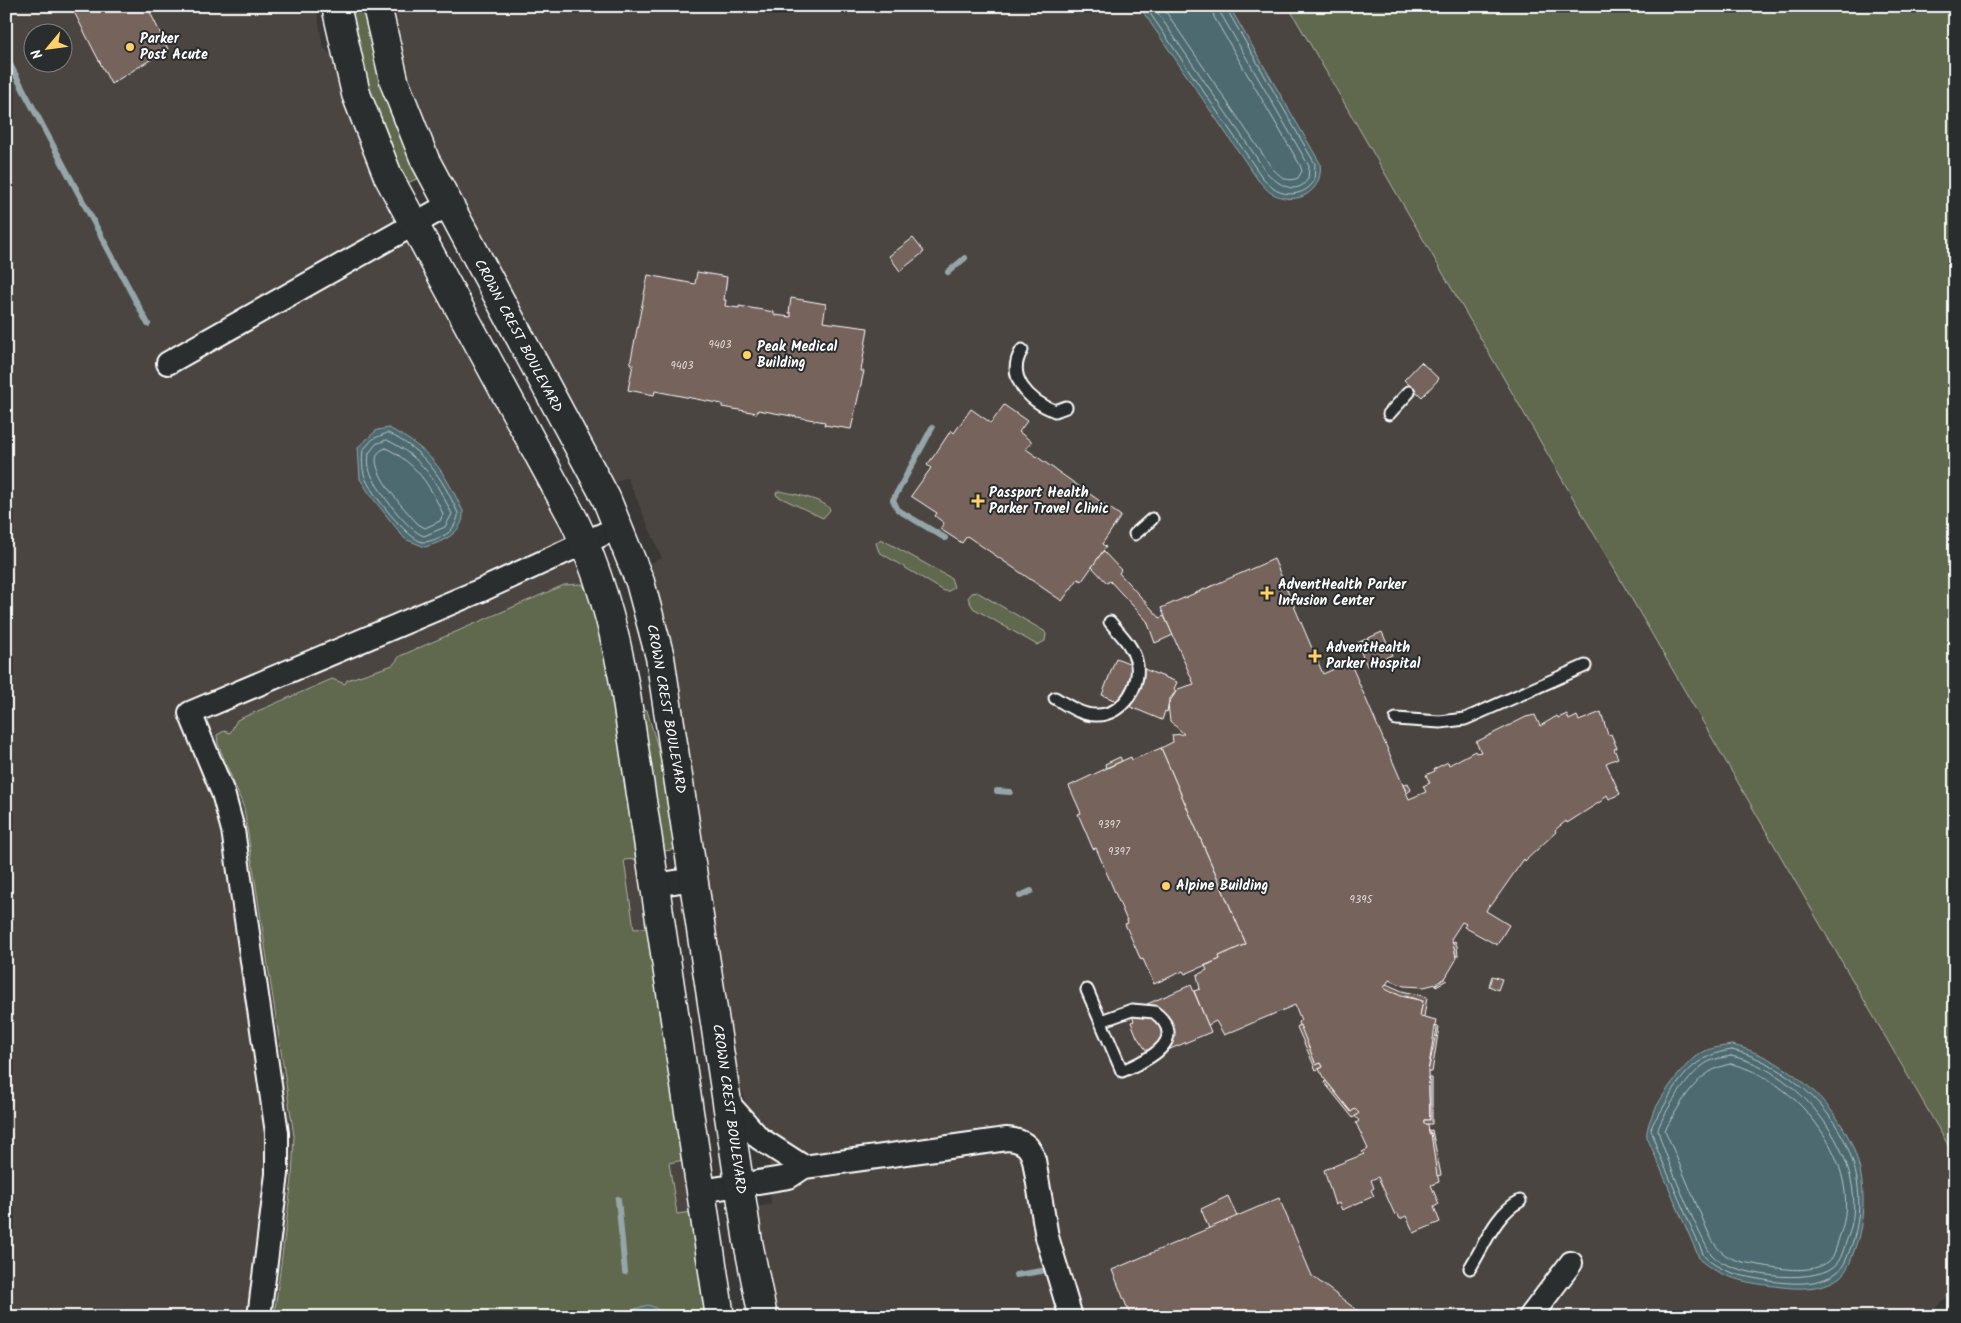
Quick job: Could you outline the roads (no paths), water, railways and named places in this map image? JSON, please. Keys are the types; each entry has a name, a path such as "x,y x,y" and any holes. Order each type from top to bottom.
{"main road":[{"path":"336,6 346,54 368,128 388,176 574,520 601,588 618,651 720,1317"},
{"name":"CROWN CREST BOULEVARD","path":"377,6 388,58 403,108 424,160 606,498 620,527 640,582 660,657 729,1104 748,1242 763,1317"}],"street":[{"path":"168,363 448,205"},
{"path":"259,1317 277,1174 276,1123 233,830 224,793 190,713 484,589 620,527"},
{"path":"655,885 694,879"},
{"path":"729,1104 759,1138 804,1167"},
{"path":"701,1190 789,1177 804,1167 1006,1139 1024,1143 1029,1148 1034,1160 1047,1237 1071,1317"},
{"path":"1530,1317 1571,1263"}],"lane":[{"path":"1022,350 1015,370 1017,378 1026,392 1036,401 1055,411 1066,407"},
{"path":"1389,414 1409,392"},
{"path":"1135,534 1152,519"},
{"path":"1054,698 1082,713 1097,716 1114,710 1128,697 1137,677 1136,661 1128,644 1110,622"},
{"path":"1396,719 1440,722 1465,718 1585,666"},
{"path":"1087,990 1122,1070 1150,1059 1164,1046 1167,1037 1166,1026 1157,1014 1144,1009 1126,1011 1101,1021"},
{"path":"1470,1268 1502,1216 1512,1204 1520,1201"}],"water":[{"path":"1139,6 1229,6 1320,163 1318,181 1313,189 1307,194 1291,199 1282,198 1265,188"},
{"path":"389,428 404,436 426,453 442,472 463,511 463,519 456,531 445,539 425,547 405,539 360,479 358,447 377,430"},
{"path":"1732,1045 1747,1049 1775,1062 1801,1080 1834,1114 1852,1145 1862,1180 1862,1216 1859,1234 1849,1265 1843,1274 1833,1282 1808,1288 1754,1283 1735,1279 1717,1271 1700,1260 1647,1137 1651,1118 1657,1106 1688,1063 1695,1057 1713,1048"},
{"path":"648,1305 656,1308 662,1317 630,1317 635,1309"}],"waterway":[{"path":"6,57 148,324"},
{"path":"948,272 965,258"},
{"path":"932,428 893,500 898,510 945,538"},
{"path":"997,791 1010,792"},
{"path":"1020,896 1031,891"},
{"path":"618,1199 625,1272"},
{"path":"1016,1275 1042,1271"}],"place":[{"name":"Parker Post Acute","path":"130,47"},
{"name":"Peak Medical Building","path":"747,355"},
{"name":"Passport Health Parker Travel Clinic","path":"978,501"},
{"name":"AdventHealth Parker Infusion Center","path":"1267,593"},
{"name":"AdventHealth Parker Hospital","path":"1315,656"},
{"name":"Alpine Building","path":"1166,886"}]}
